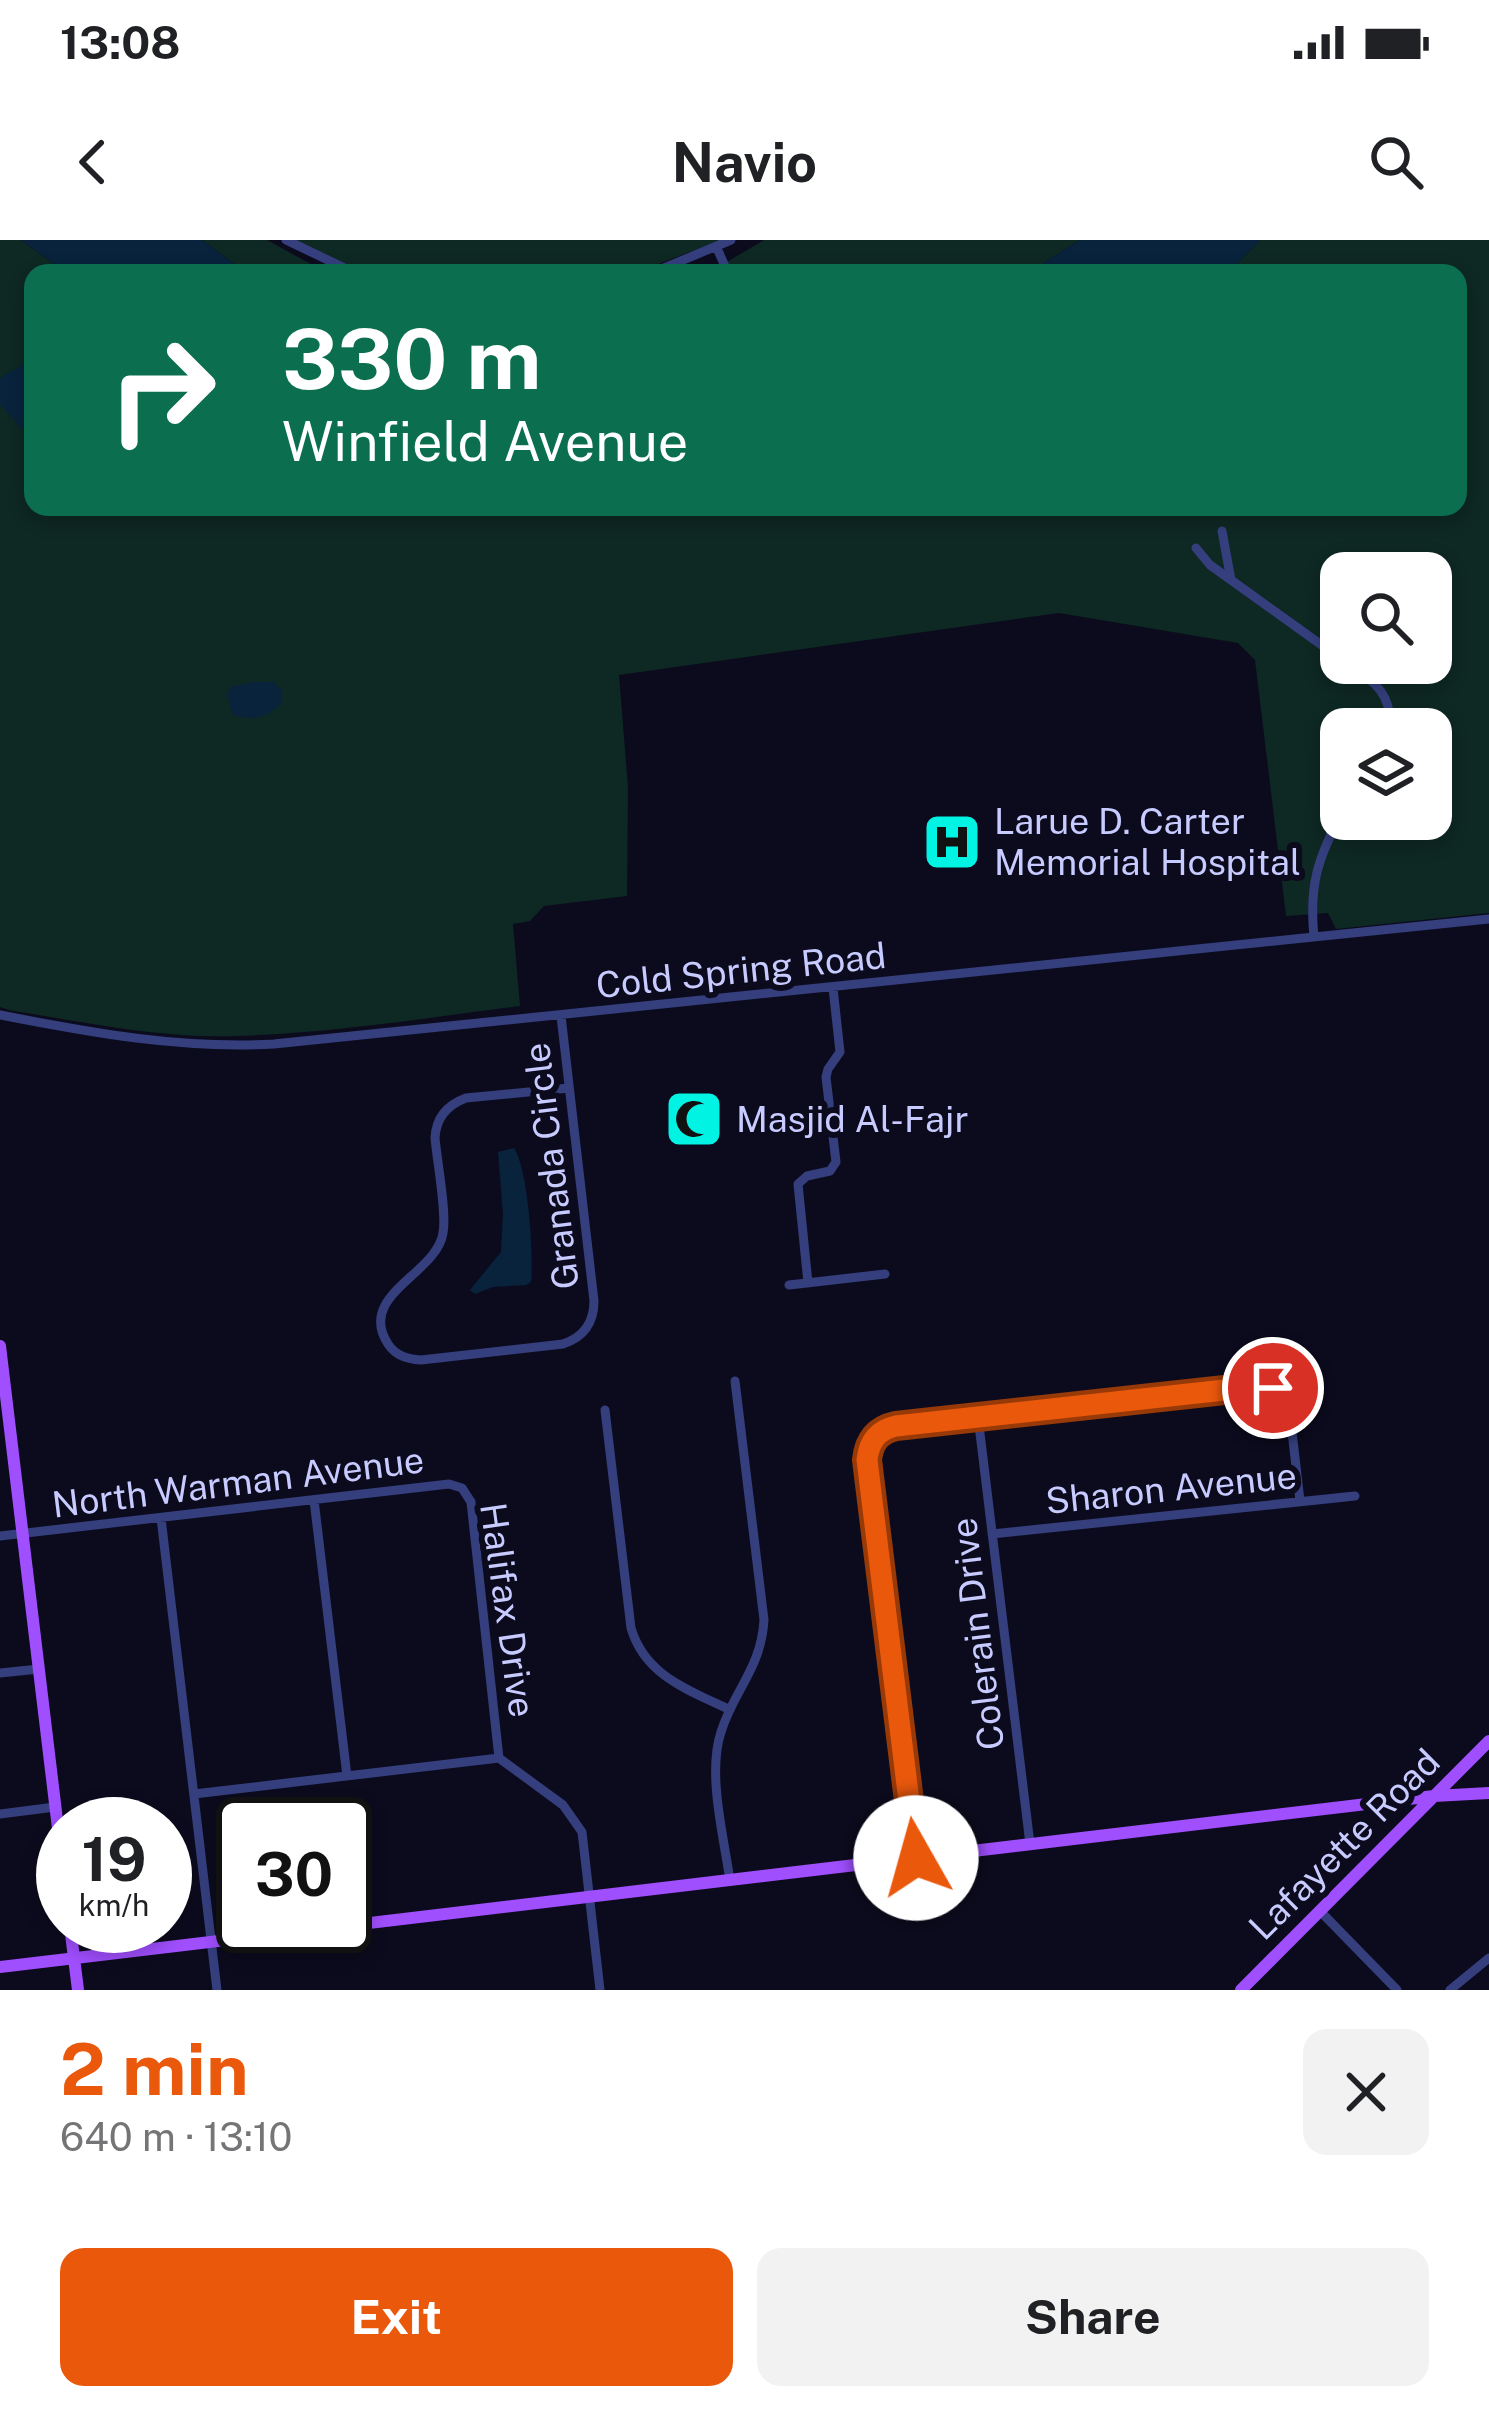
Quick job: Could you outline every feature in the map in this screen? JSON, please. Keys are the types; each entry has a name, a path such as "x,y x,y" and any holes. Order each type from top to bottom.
{"main road":[{"path":"0,1346 55,1797"},
{"name":"Lafayette Road","path":"1241,1990 1489,1741"},
{"path":"0,1967 1489,1793"},
{"path":"73,1953 78,1990"}],"street":[{"path":"286,240 336,264"},
{"path":"673,264 731,240"},
{"path":"716,246 724,264"},
{"path":"1222,531 1231,580"},
{"path":"1196,548 1210,566 1320,644"},
{"path":"1314,937 1312,885 1329,840"},
{"name":"Cold Spring Road","path":"0,1015 114,1037 218,1046 290,1043 1489,919"},
{"path":"808,1283 797,1184 806,1176 830,1172 836,1162 826,1077 840,1052 833,988"},
{"name":"Granada Circle","path":"561,1016 594,1310 585,1331 563,1344 421,1360 397,1353 385,1339 384,1307 434,1256 444,1232 435,1138 440,1118 466,1098 569,1088"},
{"path":"789,1285 885,1274"},
{"path":"730,1881 716,1762 720,1733 758,1658 764,1620 735,1381"},
{"path":"916,1858 867,1460 875,1436 892,1427 1269,1387 1283,1395 1288,1406 1300,1502"},
{"path":"605,1410 636,1644 662,1675 730,1710"},
{"name":"Colerain Drive","path":"978,1417 1030,1844"},
{"name":"North Warman Avenue","path":"0,1536 449,1484 460,1487"},
{"name":"Halifax Drive","path":"460,1487 471,1502 499,1758 574,1817 584,1840 600,1990"},
{"name":"Sharon Avenue","path":"992,1534 1355,1496"},
{"path":"314,1500 347,1776"},
{"path":"161,1518 218,1990"},
{"path":"0,1673 39,1669"},
{"path":"194,1794 499,1758"},
{"path":"0,1814 36,1810"},
{"path":"1320,1911 1397,1990"},
{"path":"1450,1990 1489,1958"}],"green space":[{"path":"0,240 21,240 54,264 24,264 24,516 1467,516 1467,264 1237,264 1260,240 1489,240 1489,913 1336,929 1328,913 1286,916 1255,660 1238,643 1059,613 619,675 628,787 627,896 544,906 530,921 513,924 520,1006 272,1034 209,1036 123,1029 0,1007"},
{"path":"202,240 267,240 311,264 234,264"},
{"path":"295,240 722,240 658,264 345,264"},
{"path":"764,240 1080,240 1042,264 727,262"}],"water":[{"path":"21,240 202,240 234,264 54,264"},
{"path":"1080,240 1260,240 1237,264 1042,264"},
{"path":"24,362 24,428 0,404 0,378"},
{"path":"273,682 282,691 282,703 259,717 233,715 227,695 230,687"},
{"path":"514,1148 526,1193 531,1282 475,1294 470,1290 501,1252 498,1152"}],"place":[{"name":"Larue D. Carter Memorial Hospital","path":"952,842"},
{"name":"Masjid Al-Fajr","path":"694,1119"}],"route":[{"path":"916,1858 867,1460 875,1436 896,1426 1273,1388"}]}
